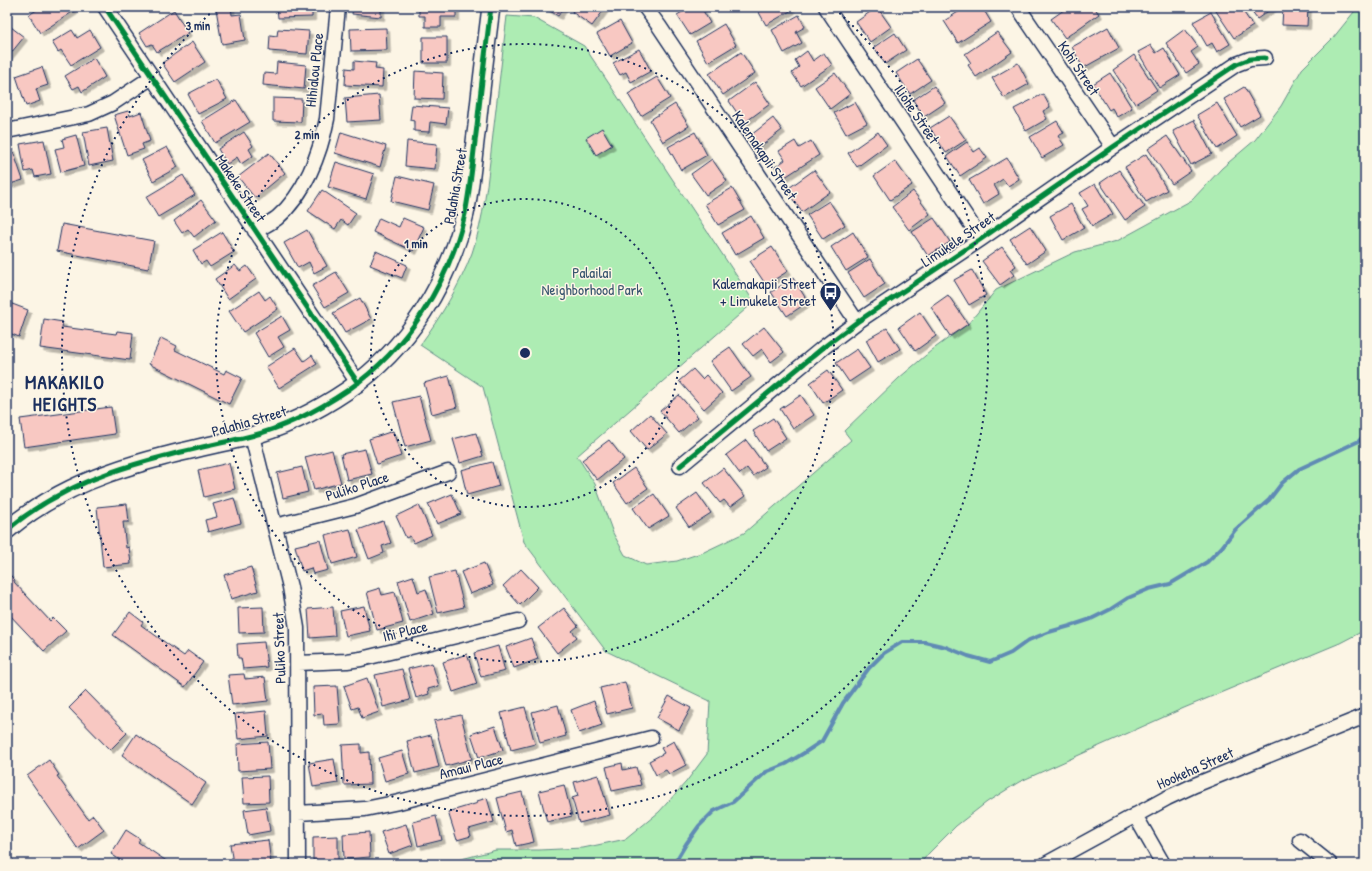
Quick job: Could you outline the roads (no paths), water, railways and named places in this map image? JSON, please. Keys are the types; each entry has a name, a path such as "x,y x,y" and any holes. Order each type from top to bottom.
{"street":[{"name":"Makeke Street","path":"105,7 358,383"},
{"name":"Hihialou Place","path":"256,231 277,218 290,204 301,189 318,155 327,119 338,7"},
{"name":"Palahia Street","path":"7,530 21,518 57,495 97,476 138,463 252,436 292,422 324,406 358,383 380,364 404,338 421,315 442,279 456,246 465,212 491,7"},
{"name":"Kalemakapii Street","path":"645,7 857,322"},
{"name":"Iliohe Street","path":"826,7 981,239"},
{"name":"Kohi Street","path":"1018,7 1112,147"},
{"name":"Limukele Street","path":"680,466 797,368 857,322 981,239 1112,147 1237,64 1250,59 1265,58"},
{"path":"7,131 95,112 113,103 152,77"},
{"name":"Puliko Street","path":"252,436 295,607 298,662 298,864"},
{"name":"Puliko Place","path":"275,526 355,506 448,472"},
{"name":"Ihi Place","path":"298,662 347,661 360,659 518,621"},
{"name":"Hookeha Street","path":"1046,864 1195,785 1365,716"},
{"name":"Amaui Place","path":"298,813 365,809 400,802 651,738"},
{"path":"1136,816 1163,864"},
{"path":"1300,840 1330,864"}],"waterway":[{"path":"1365,358 1365,365"},
{"path":"674,864 699,826 714,811 733,802 766,772 786,764 822,741 843,703 869,668 884,653 902,642 925,642 946,647 968,656 990,662 1011,653 1029,640 1091,619 1128,598 1149,589 1170,584 1207,562 1222,547 1235,530 1269,500 1282,483 1299,469 1359,441 1365,434"}],"place":[{"name":"Kalemakapii Street + Limukele Street","path":"831,312"}],"district":[{"name":"MAKAKILO HEIGHTS","path":"65,393"}],"park label":[{"name":"Palailai Neighborhood Park","path":"592,280"}]}
